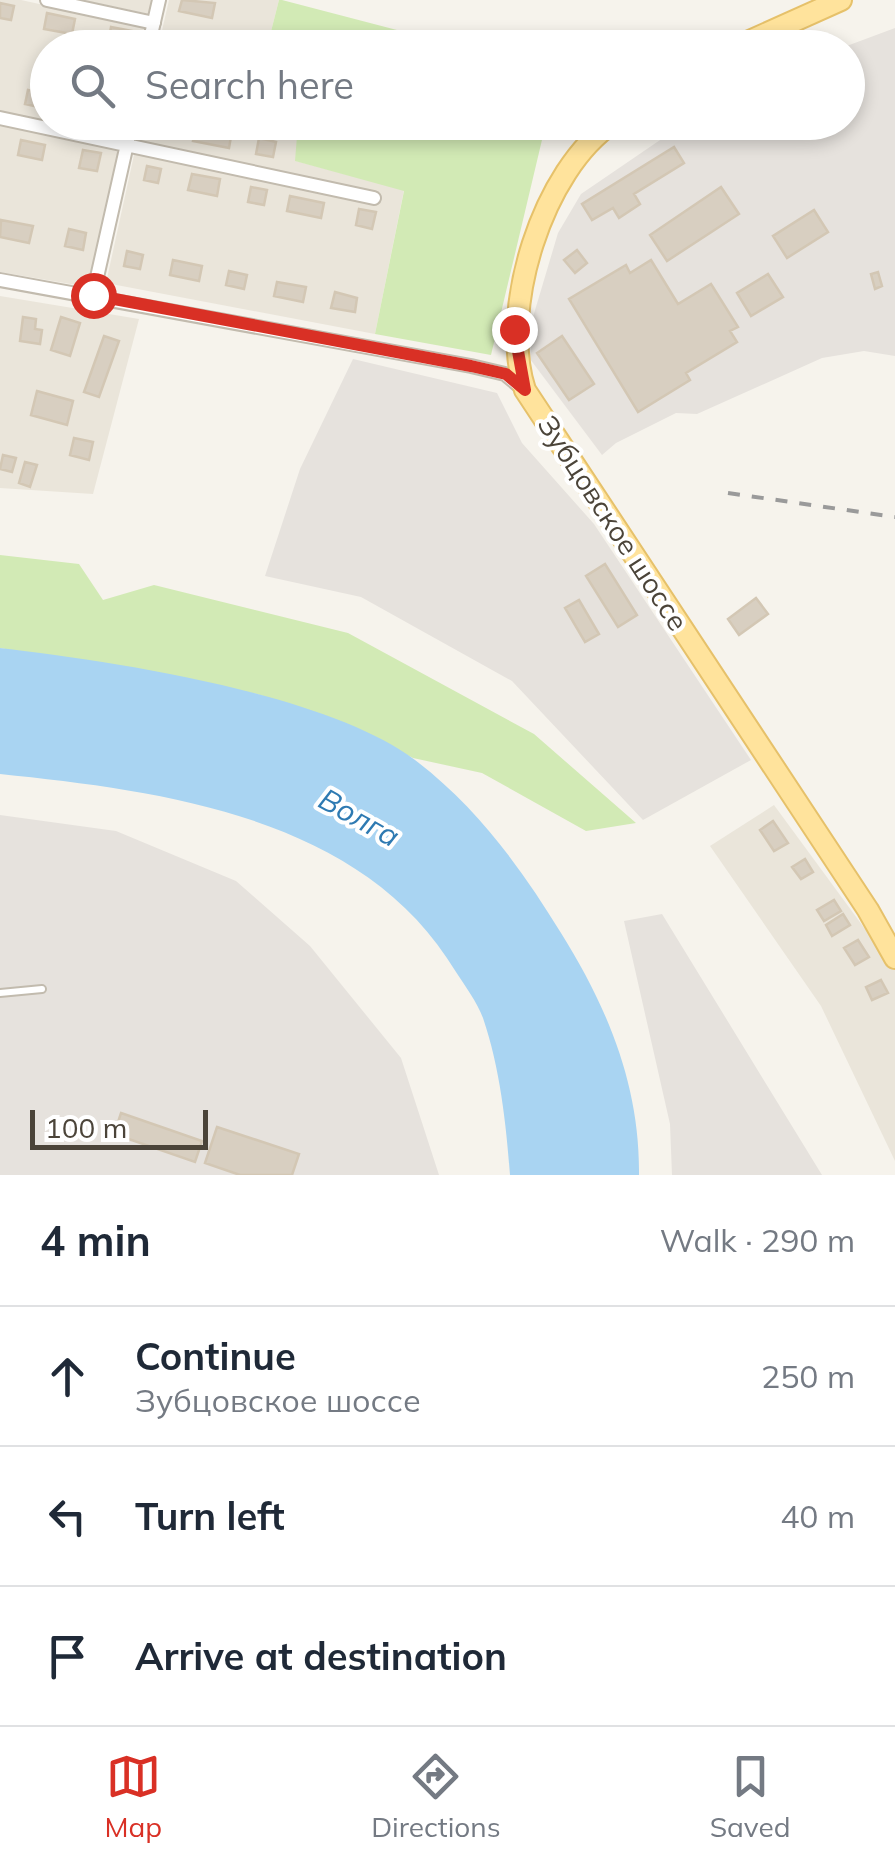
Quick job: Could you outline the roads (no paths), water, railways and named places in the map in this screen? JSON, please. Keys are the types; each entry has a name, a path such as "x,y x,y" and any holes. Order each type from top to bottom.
{"main road":[{"path":"774,30 842,0"},
{"path":"525,390 514,329 540,222 579,156 595,140"},
{"name":"Зубцовское шоссе","path":"525,390 893,951"}],"street":[{"path":"47,0 154,23"},
{"path":"152,30 159,0"},
{"path":"0,118 30,125"},
{"path":"96,140 374,198"},
{"path":"93,295 128,140"},
{"name":"Зубцовское шоссе","path":"0,280 471,366 506,374 525,390"}],"lane":[{"path":"0,993 42,989"}],"water":[{"name":"Волга","path":"0,648 157,671 274,699 376,736 437,778 478,818 514,862 593,990 627,1079 638,1142 639,1175 510,1175 498,1076 480,1012 417,920 369,878 315,846 255,821 192,803 128,790 0,774"}],"railway":[{"path":"728,493 895,517"}]}
